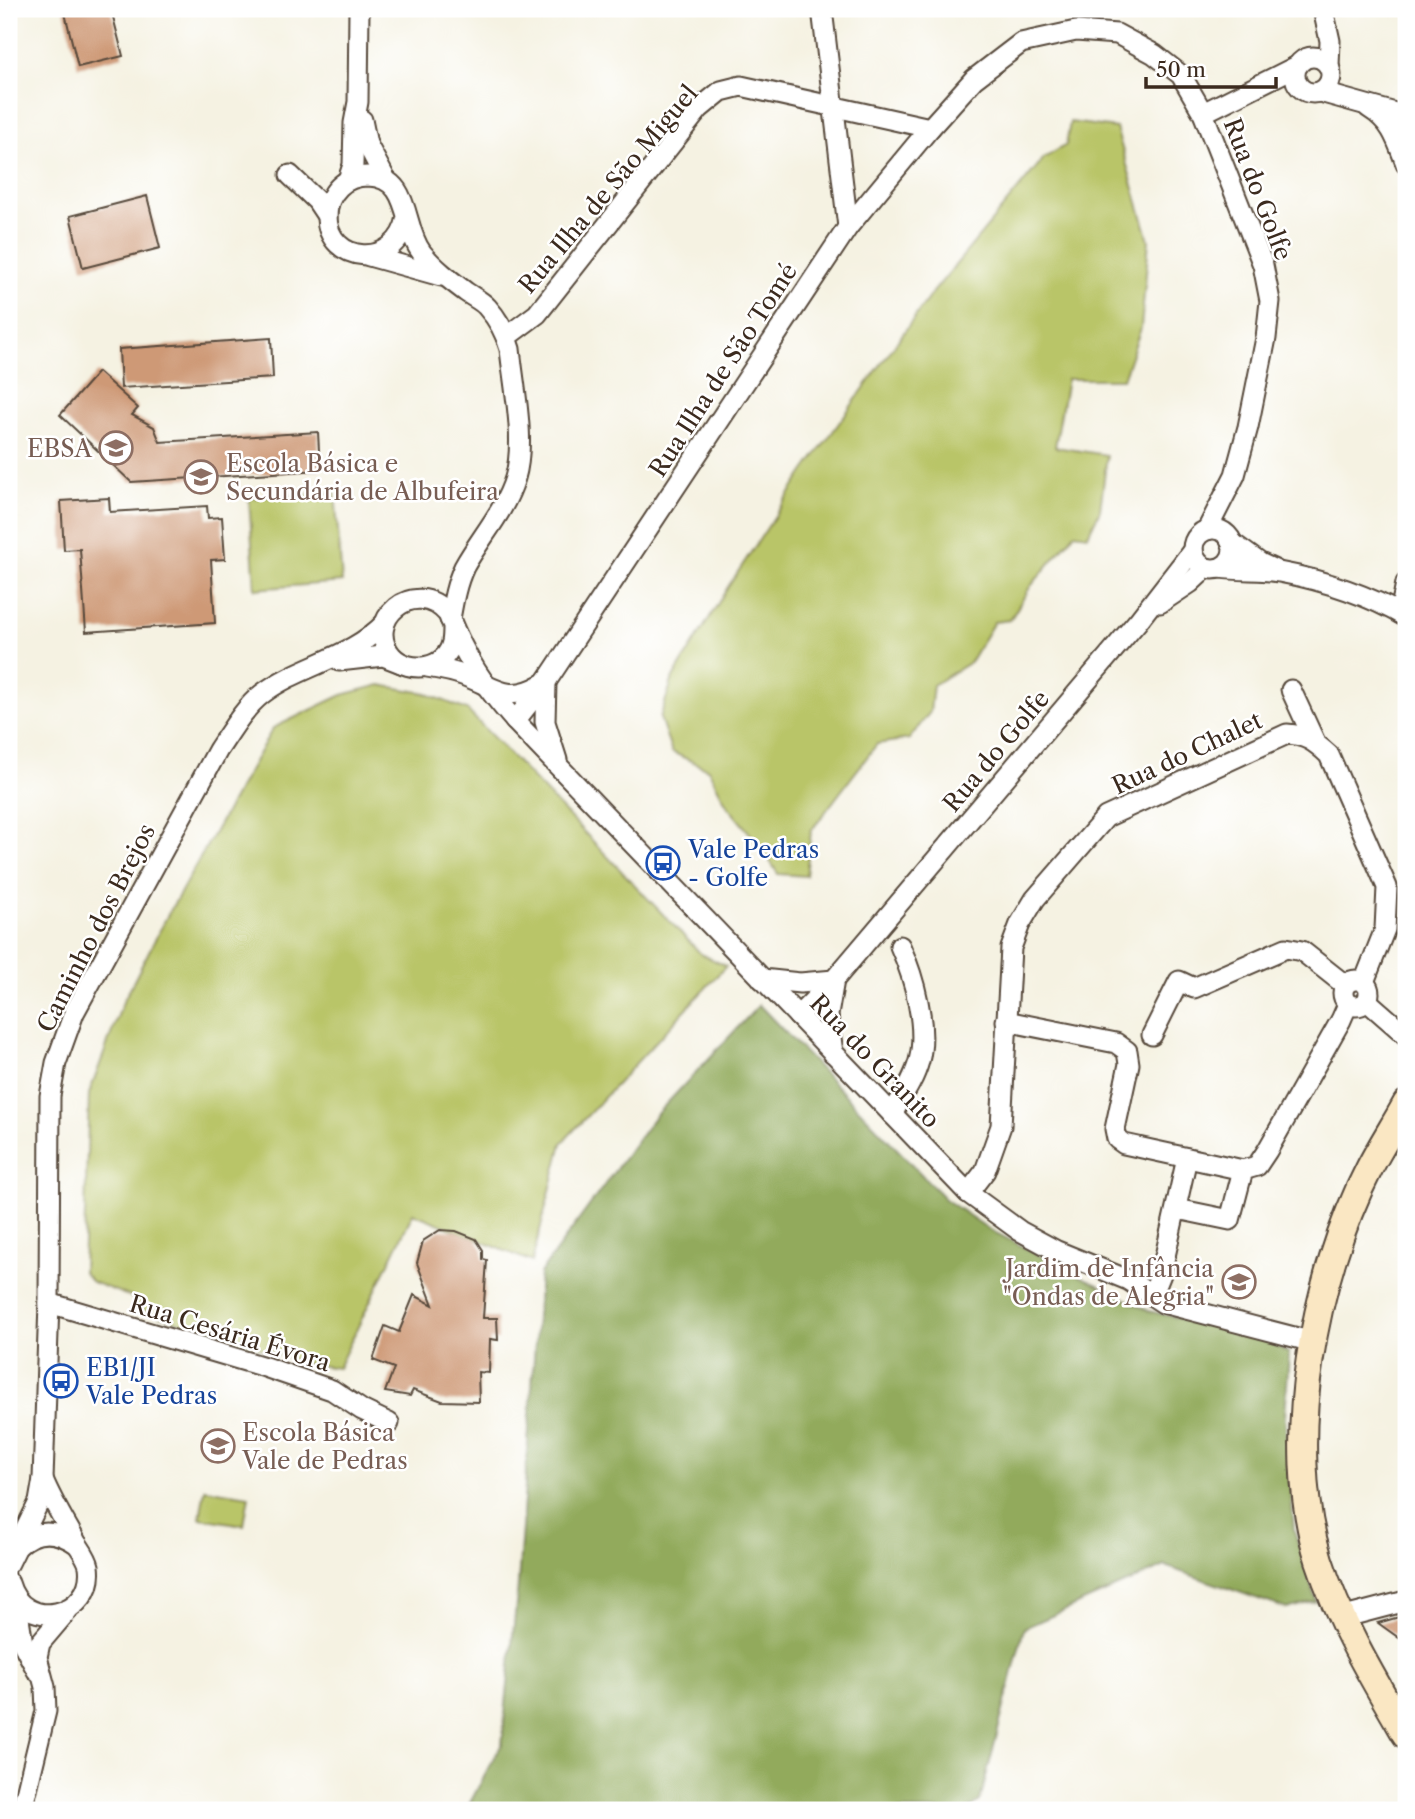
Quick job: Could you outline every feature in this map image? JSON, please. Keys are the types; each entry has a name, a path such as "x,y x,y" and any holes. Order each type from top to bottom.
{"main road":[{"path":"1406,1104 1368,1170 1335,1252 1312,1342 1305,1402 1303,1483 1319,1558 1341,1618 1406,1735"}],"street":[{"path":"327,216 332,196 354,165 359,9"},
{"path":"822,9 848,227"},
{"path":"1320,82 1330,41 1322,9"},
{"name":"Rua do Golfe","path":"798,1016 834,980 1138,621 1193,550 1197,538 1221,535 1253,402 1266,338 1270,301 1263,265 1203,113 1181,75 1154,54 1117,34 1076,31 1021,43 974,79 848,227"},
{"path":"1203,113 1261,85 1301,62 1330,41"},
{"path":"1320,82 1316,57 1301,62 1294,76 1320,82 1383,117 1406,164"},
{"path":"1261,85 1320,82"},
{"name":"Rua Ilha de São Miguel","path":"506,337 537,314 699,109 721,91 741,86 930,128"},
{"path":"358,102 367,144 386,180 401,196 420,251 446,277 487,307 506,337 510,349 519,454 515,478 507,498 463,569 454,594 452,642 447,653 438,662 427,667 413,668 402,664 388,650 384,635 385,623 391,612 411,599 424,598 433,601 443,608 451,623"},
{"path":"1360,103 1406,118 1396,139"},
{"path":"386,180 374,176 360,176 343,184 315,184 290,175 317,201 327,216 331,232 338,243 355,253 446,277"},
{"path":"368,256 379,253 399,239 407,217"},
{"name":"Rua Ilha de São Tomé","path":"515,721 546,682 848,227"},
{"path":"1138,621 1213,568 1230,560 1221,535"},
{"path":"1221,535 1260,563 1279,572 1341,588 1403,615 1406,583"},
{"path":"1193,550 1196,561 1213,568 1279,572"},
{"path":"424,598 441,589 463,569"},
{"name":"Caminho dos Brejos","path":"12,1556 39,1502 43,1479 49,1303 50,1096 56,1063 74,1013 218,750 240,718 261,694 376,634 385,623"},
{"name":"Rua do Granito","path":"451,623 468,661 485,687 515,721 968,1193 1020,1231 1057,1251 1128,1280 1163,1303 1312,1342"},
{"name":"Caminho dos Brejos","path":"307,668 355,658 383,656 402,664"},
{"name":"Rua do Granito","path":"427,667 467,676 485,687"},
{"path":"485,687 505,693 525,694 546,682"},
{"path":"546,682 545,722 561,769"},
{"path":"1177,1209 1230,1220 1250,1168 1342,1020 1384,929 1387,887 1329,755 1315,742 1291,690"},
{"name":"Rua do Chalet","path":"968,1193 985,1171 1001,1126 1011,948 1020,924 1035,900 1106,817 1287,734 1300,735 1315,742"},
{"path":"891,1114 914,1077 922,1043 916,986 900,946"},
{"path":"1152,1035 1179,981 1194,988 1286,947 1302,951 1406,1035"},
{"path":"762,979 800,983 834,980 828,1016 834,1053"},
{"path":"1006,1021 1104,1040 1116,1043 1127,1051 1129,1063 1115,1129 1117,1139 1124,1144 1250,1168"},
{"path":"1153,1294 1161,1274 1187,1158"},
{"name":"Rua Cesária Évora","path":"49,1303 265,1367 332,1390 362,1410 389,1423"},
{"path":"23,1810 46,1711 45,1687 23,1644 69,1609 84,1593 89,1581 86,1557 43,1479"},
{"path":"12,1556 25,1539 38,1533 55,1533 77,1544"},
{"path":"12,1591 33,1612 46,1615 69,1609"},
{"path":"12,1591 31,1639"},
{"path":"1341,1618 1406,1601"}],"green space":[{"path":"1070,122 1116,128 1149,240 1141,328 1123,379 1067,379 1055,447 1107,455 1100,510 1088,535 1075,533 1030,587 1010,620 994,622 970,662 933,685 930,712 909,739 877,744 811,831 806,876 778,874 762,848 728,807 708,769 672,752 660,718 673,678 728,587 804,472 929,297 1044,158 1066,145"},
{"path":"335,492 342,582 255,589 249,498"},
{"path":"380,685 425,693 467,710 701,954 726,966 562,1143 532,1262 413,1213 338,1368 308,1364 138,1309 134,1298 92,1282 83,1272 89,1094 123,1002 165,920 273,728 342,695"},
{"path":"759,1005 945,1199 990,1230 1149,1311 1259,1337 1289,1353 1285,1418 1294,1530 1316,1601 1287,1609 1165,1566 1024,1628 980,1801 967,1810 466,1810 502,1744 518,1584 540,1273 655,1116"},
{"path":"205,1489 249,1496 244,1525 200,1518"}],"building":[{"path":"64,9 111,9 123,56 78,67"},
{"path":"147,196 160,248 83,268 70,216"},
{"path":"271,338 273,378 121,388 119,349"},
{"path":"98,372 138,408 132,415 154,427 160,442 318,432 320,470 131,482 60,415"},
{"path":"109,498 110,512 207,506 208,518 222,517 225,559 211,560 215,623 86,632 80,549 64,550 61,501"},
{"path":"440,1230 456,1231 476,1239 483,1250 483,1259 487,1260 483,1318 497,1318 498,1340 490,1339 489,1373 478,1372 479,1402 442,1401 413,1390 410,1396 385,1392 394,1368 373,1360 385,1326 399,1332 414,1295 433,1305 417,1263 423,1241"},
{"path":"1406,1615 1406,1643 1378,1623"}],"place":[{"name":"EBSA","path":"116,448"},
{"name":"Escola Básica e Secundária de Albufeira","path":"201,477"},
{"name":"Vale Pedras - Golfe","path":"663,863"},
{"name":"Jardim de Infância \"Ondas de Alegria\"","path":"1239,1282"},
{"name":"EB1/JI Vale Pedras","path":"61,1381"},
{"name":"Escola Básica Vale de Pedras","path":"218,1446"}]}
